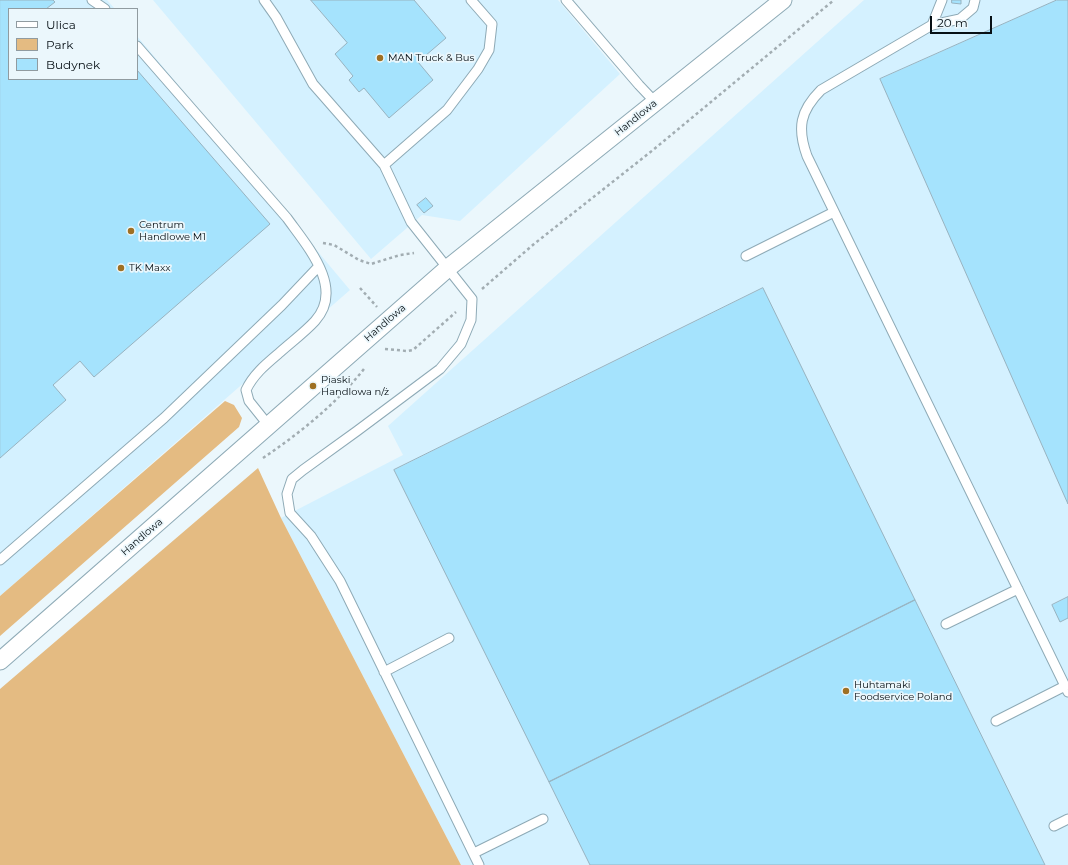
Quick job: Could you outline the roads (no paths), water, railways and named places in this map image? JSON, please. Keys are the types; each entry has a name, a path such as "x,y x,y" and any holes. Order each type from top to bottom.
{"street":[{"name":"Handlowa","path":"0,661 448,268 783,0"}],"lane":[{"path":"92,0 104,8"},
{"path":"264,0 276,17 313,84 384,165 411,222 472,299 471,320 461,344 440,369 302,470 292,479 287,494 290,513 311,536 340,581 479,865"},
{"path":"384,165 447,110 478,69 489,50 492,24 471,0"},
{"path":"566,0 656,103"},
{"path":"932,25 942,0"},
{"path":"975,0 973,8 960,19 932,25 821,90 810,102 803,117 800,139 834,212 1067,689 996,721"},
{"path":"138,47 287,218 318,266 326,282 327,294 324,306 315,321 255,375 246,390 249,401 269,426"},
{"path":"746,256 834,212"},
{"path":"0,560 164,418 282,305 318,266"},
{"path":"946,624 1018,589"},
{"path":"384,672 449,638"},
{"path":"474,853 543,819"},
{"path":"1054,826 1068,819"}],"place":[{"name":"MAN Truck & Bus","path":"380,58"},
{"name":"Centrum Handlowe M1","path":"131,231"},
{"name":"TK Maxx","path":"121,268"},
{"name":"Piaski Handlowa n/ż","path":"313,386"},
{"name":"Huhtamaki Foodservice Poland","path":"846,691"}]}
